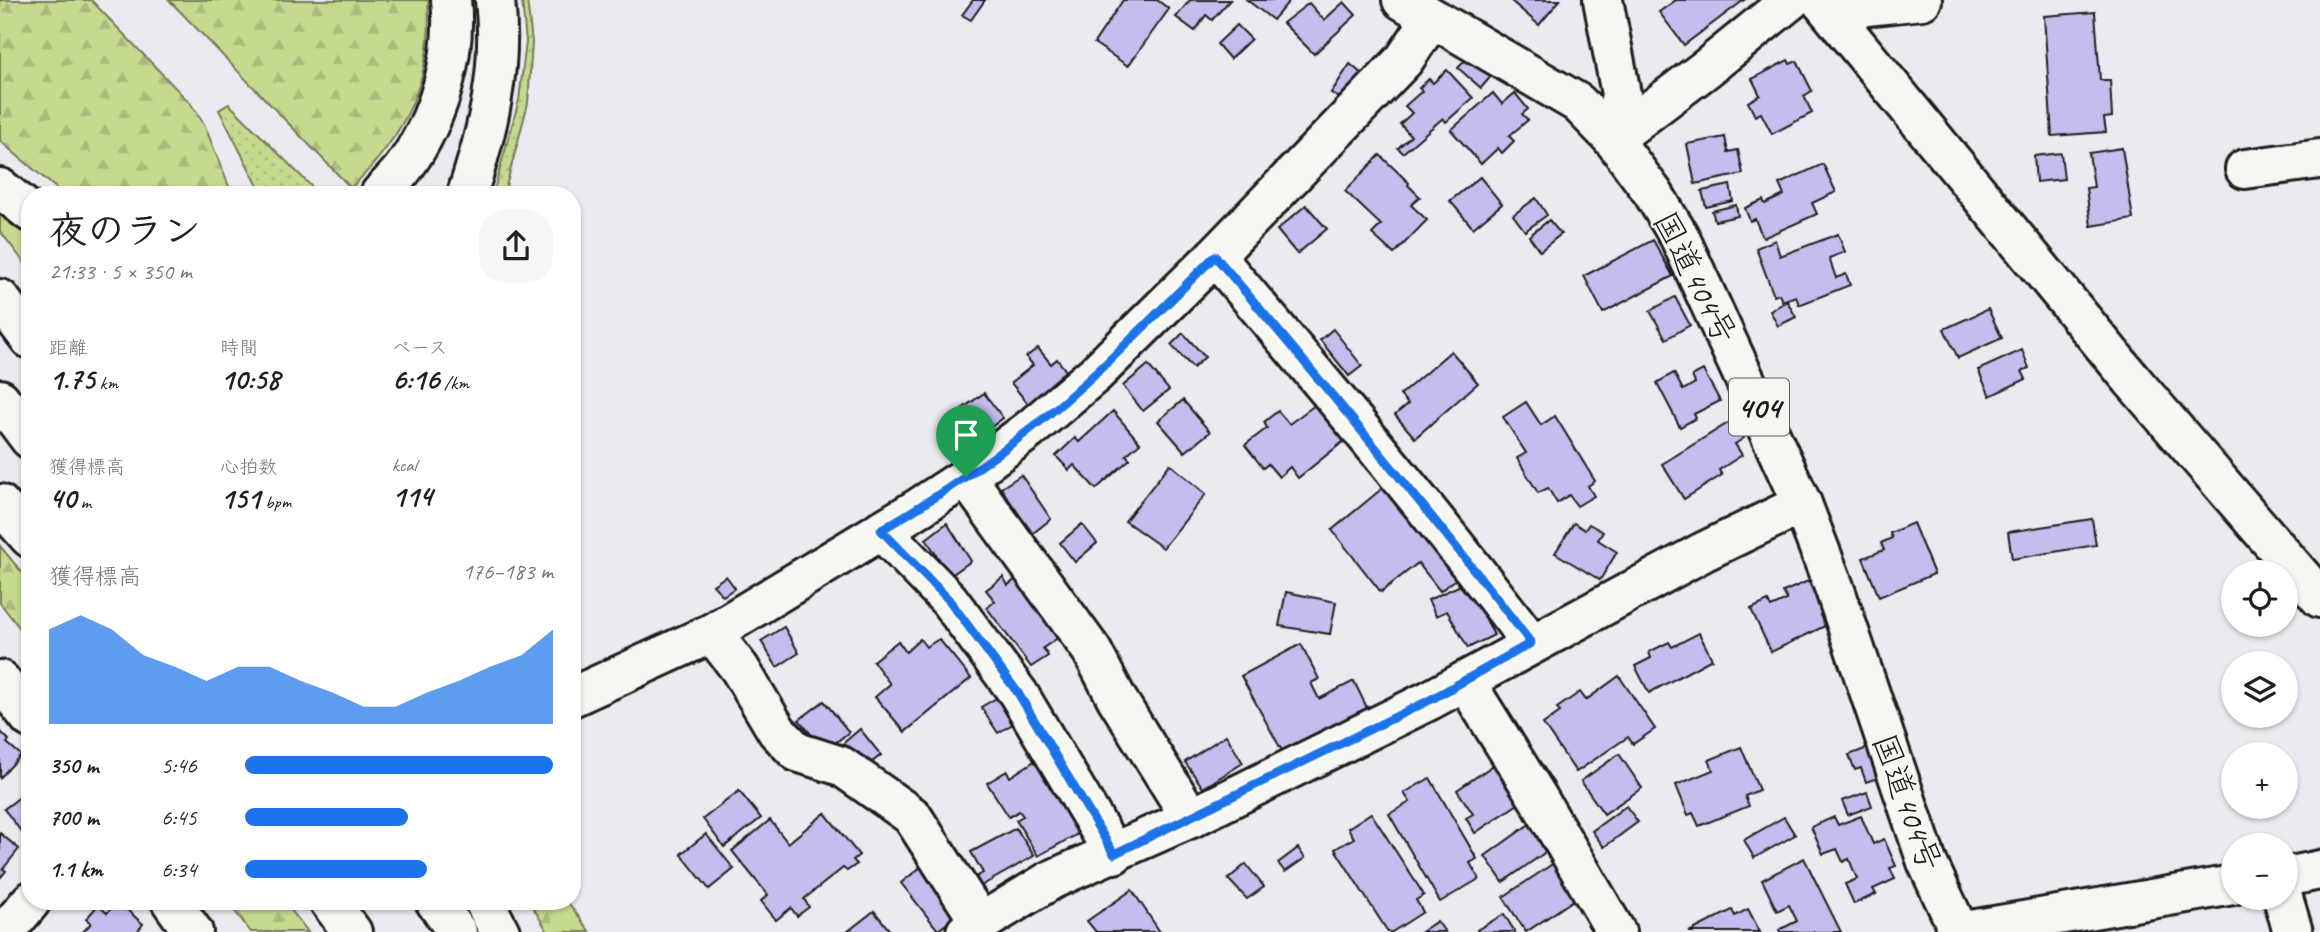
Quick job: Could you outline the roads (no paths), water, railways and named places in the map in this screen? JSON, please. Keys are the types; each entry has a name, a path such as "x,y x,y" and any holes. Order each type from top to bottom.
{"main road":[{"path":"387,186 405,166 427,130 441,92 450,49 451,0"},
{"path":"469,186 491,110 497,70 499,28 495,0"},
{"path":"1603,0 1621,94 1613,139"},
{"path":"1613,139 1791,0"},
{"path":"1825,5 1922,0"},
{"path":"1825,5 2132,380 2320,598"},
{"path":"581,693 712,633 806,578 966,477 1029,430 1095,374 1215,256 1404,60 1417,9"},
{"name":"国道404号","path":"1417,9 1578,103 1613,139 1653,192 1679,236 1802,504 1834,587 1927,862 1957,932"},
{"path":"2245,169 2320,159"},
{"path":"0,188 21,205"},
{"path":"1215,256 1381,453 1531,643"},
{"path":"0,299 21,327"},
{"path":"0,399 21,427"},
{"path":"966,477 1093,651 1117,699 1191,818"},
{"path":"0,504 21,528"},
{"path":"712,633 740,669 778,731 797,752 841,766 912,816 973,927 1051,880 1191,818 1465,681 1703,552 1802,504"},
{"path":"881,530 949,600 1018,693 1114,854"},
{"path":"0,680 21,707"},
{"path":"1465,681 1538,798 1616,932"},
{"path":"2298,875 2320,870"},
{"path":"1957,932 2221,888"},
{"path":"5,932 23,910"},
{"path":"177,910 193,932"},
{"path":"336,910 352,932"},
{"path":"367,910 383,932"},
{"path":"441,910 457,932"},
{"path":"489,910 500,932"},
{"path":"2287,910 2293,932"}]}
